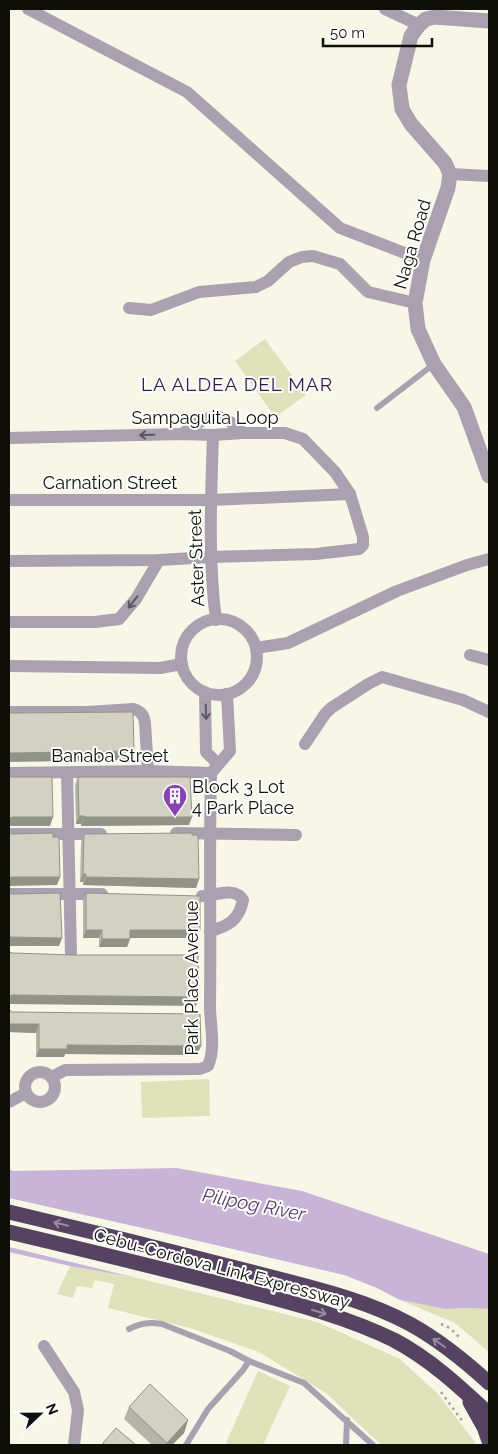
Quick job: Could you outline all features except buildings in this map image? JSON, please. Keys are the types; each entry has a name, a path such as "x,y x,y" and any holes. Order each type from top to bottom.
{"highway":[{"name":"Cebu-Cordova Link Expressway","path":"9,1212 143,1243 280,1279 377,1309 422,1331 489,1383"},
{"name":"Cebu-Cordova Link Expressway","path":"9,1232 137,1262 266,1296 364,1328 395,1341 412,1351 442,1372 489,1414"},
{"path":"465,1392 484,1427 489,1441"}],"street":[{"path":"28,9 187,92 340,228 423,260"},
{"path":"385,9 419,25"},
{"path":"489,21 440,13 435,17 426,19 411,36 399,85 402,109 411,124 445,163 450,174 489,176"},
{"name":"Naga Road","path":"450,174 448,188 423,260 415,303 418,329 434,364 464,407 489,476"},
{"path":"129,308 151,310 199,292 256,287 268,281 289,262 302,257 313,256 340,264 368,292 415,303"},
{"path":"182,434 194,425 214,417 226,419 243,433"},
{"name":"Sampaguita Loop","path":"9,438 243,433 285,433 303,438 335,472 350,494 363,537 363,545 359,549 316,554 211,557"},
{"name":"Aster Street","path":"213,435 211,557 216,620"},
{"name":"Carnation Street","path":"9,500 211,500 350,494"},
{"path":"9,561 159,560 211,557"},
{"path":"256,648 288,643 397,591 467,565 489,559"},
{"path":"9,622 95,622 119,619 136,599 159,560"},
{"path":"208,620 232,622 243,628 251,637 256,648 257,660 254,672 248,682 239,690 227,694 216,695 195,687 188,679 182,664 182,648 186,639 199,624 208,620"},
{"path":"470,655 489,660"},
{"path":"9,666 160,668 182,664"},
{"path":"305,744 331,708 373,680 382,677 463,700 489,712"},
{"path":"205,692 206,752 214,769"},
{"name":"Park Place Avenue","path":"52,1077 65,1070 200,1069 208,1066 213,1056 205,1014 206,955 210,931 209,833 214,769 230,751 227,694"},
{"path":"9,712 87,712 134,709 144,718 146,723 148,771"},
{"name":"Banaba Street","path":"9,773 214,769"},
{"path":"67,773 71,955"},
{"path":"162,833 296,835"},
{"path":"9,834 115,834"},
{"path":"189,896 209,896 234,892 240,894 244,900 242,907 232,922 226,927 210,931"},
{"path":"9,894 119,894"},
{"path":"44,1072 52,1077 55,1089 48,1100 36,1101 28,1096 26,1083 31,1075 44,1072"},
{"path":"9,1102 26,1092"},
{"path":"44,1346 74,1392 78,1410 74,1445"}],"lane":[{"path":"377,408 434,364"},
{"path":"129,1329 140,1323 162,1324 304,1383 373,1445"},
{"path":"186,1445 208,1409 249,1361"},
{"path":"346,1445 347,1420"}],"path":[{"path":"440,1390 468,1430"}],"green space":[{"path":"265,339 306,395 275,417 235,361"},
{"path":"209,1079 210,1116 142,1118 141,1082"},
{"path":"70,1266 133,1277 317,1322 400,1359 438,1394 474,1441 475,1445 381,1445 326,1393 259,1352 190,1328 108,1308 114,1284 95,1280 92,1288 77,1286 73,1298 57,1294"},
{"path":"400,1300 446,1309 489,1309 489,1352 455,1323"},
{"path":"258,1371 290,1386 263,1445 231,1445 226,1443"}],"water":[{"name":"Pilipog River","path":"177,1168 302,1191 489,1254 489,1309 446,1309 400,1300 377,1288 344,1275 147,1229 133,1277 70,1266 9,1252 9,1169 13,1171"}],"pier":[{"path":"9,1198 147,1229 133,1277 9,1247"}],"place":[{"name":"Block 3 Lot 4 Park Place","path":"175,817"}],"district":[{"name":"LA ALDEA DEL MAR","path":"237,384"}]}
